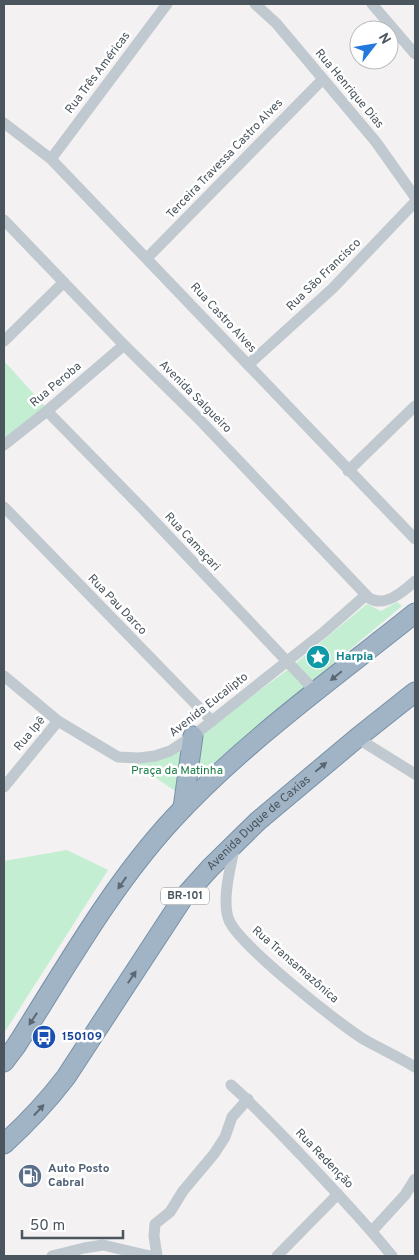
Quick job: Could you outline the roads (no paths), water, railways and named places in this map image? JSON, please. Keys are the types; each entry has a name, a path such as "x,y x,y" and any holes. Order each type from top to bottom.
{"highway":[{"path":"4,1062 93,924 124,880 151,844 183,808 230,762 274,724 415,613"},
{"name":"Avenida Duque de Caxias","path":"4,1144 50,1098 66,1077 183,898 258,821 415,692"},
{"path":"183,808 193,736"}],"street":[{"name":"Rua Três Américas","path":"51,159 167,4"},
{"name":"Rua Henrique Dias","path":"255,4 276,23 376,142 415,197"},
{"path":"372,4 415,54"},
{"name":"Terceira Travessa Castro Alves","path":"147,258 323,79"},
{"name":"Rua Castro Alves","path":"4,124 51,159 415,539"},
{"name":"Rua São Francisco","path":"248,365 334,288 415,202"},
{"name":"Avenida Salgueiro","path":"4,220 124,345 197,417 366,595"},
{"path":"4,340 64,282"},
{"name":"Rua Peroba","path":"4,445 47,412 124,345"},
{"path":"348,471 415,406"},
{"name":"Rua Camaçari","path":"47,412 316,692"},
{"name":"Rua Pau Darco","path":"4,507 212,722"},
{"path":"366,595 372,600 385,600 404,591 415,581"},
{"name":"Avenida Eucalipto","path":"4,676 58,721 118,757 139,758 155,756 170,751 212,722 324,632 366,595"},
{"name":"Rua Ipê","path":"4,787 58,721"},
{"path":"357,738 415,774"},
{"name":"Rua Transamazônica","path":"235,843 226,902 228,920 236,931 252,948 365,1040 415,1067"},
{"name":"Rua Redenção","path":"231,1085 248,1099 338,1194 392,1256"},
{"path":"157,1256 154,1236 155,1224 170,1212 183,1192 214,1154 225,1138 232,1117 248,1099"},
{"path":"372,1231 405,1195 415,1179"},
{"path":"277,1256 338,1194"},
{"path":"54,1256 103,1245 150,1256"}],"place":[{"name":"Harpia","path":"318,657"},
{"name":"150109","path":"44,1037"},
{"name":"Auto Posto Cabral","path":"30,1176"}],"park label":[{"name":"Praça da Matinha","path":"177,771"}]}
